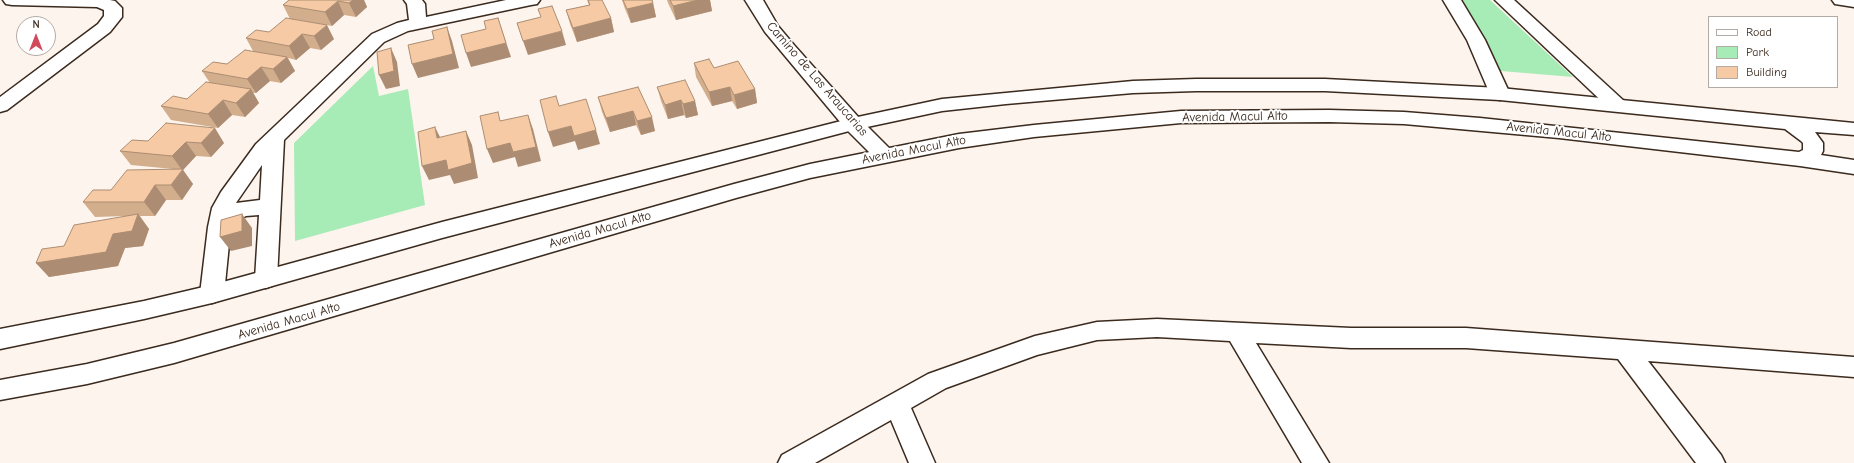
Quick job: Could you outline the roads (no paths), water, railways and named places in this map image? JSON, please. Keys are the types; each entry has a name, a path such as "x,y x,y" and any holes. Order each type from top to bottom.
{"street":[{"path":"0,106 104,28 113,17 114,12 113,8 109,5 98,2 12,0"},
{"path":"413,0 416,4 418,24"},
{"path":"212,294 221,218 229,197 253,161 378,38 394,30 418,24 532,0"},
{"name":"Camino de Las Araucarias","path":"754,0 771,28 788,49 853,124 884,155"},
{"path":"1452,0 1476,40 1500,94"},
{"path":"1504,0 1617,105 1632,116 1637,128 1635,133 1630,137 1623,139"},
{"path":"1841,0 1854,2"},
{"path":"0,339 121,315 212,294 442,230 853,124 942,105 1069,92 1196,85 1325,85 1500,94 1854,129"},
{"path":"1325,85 1312,92 1311,98 1317,108 1329,116"},
{"name":"Avenida Macul Alto","path":"0,390 87,374 174,353 734,191 884,155 974,139 1108,123 1181,117 1329,116 1480,124 1800,159 1854,167"},
{"path":"1789,122 1800,129 1813,143 1813,150 1809,156 1800,159"},
{"path":"266,279 274,140"},
{"path":"221,218 242,209 256,207 270,209"},
{"path":"791,463 937,381 1035,346 1097,331 1157,328 1351,338 1466,338 1854,367"},
{"path":"1237,332 1316,463"},
{"path":"1625,350 1712,463"},
{"path":"897,404 922,463"}]}
